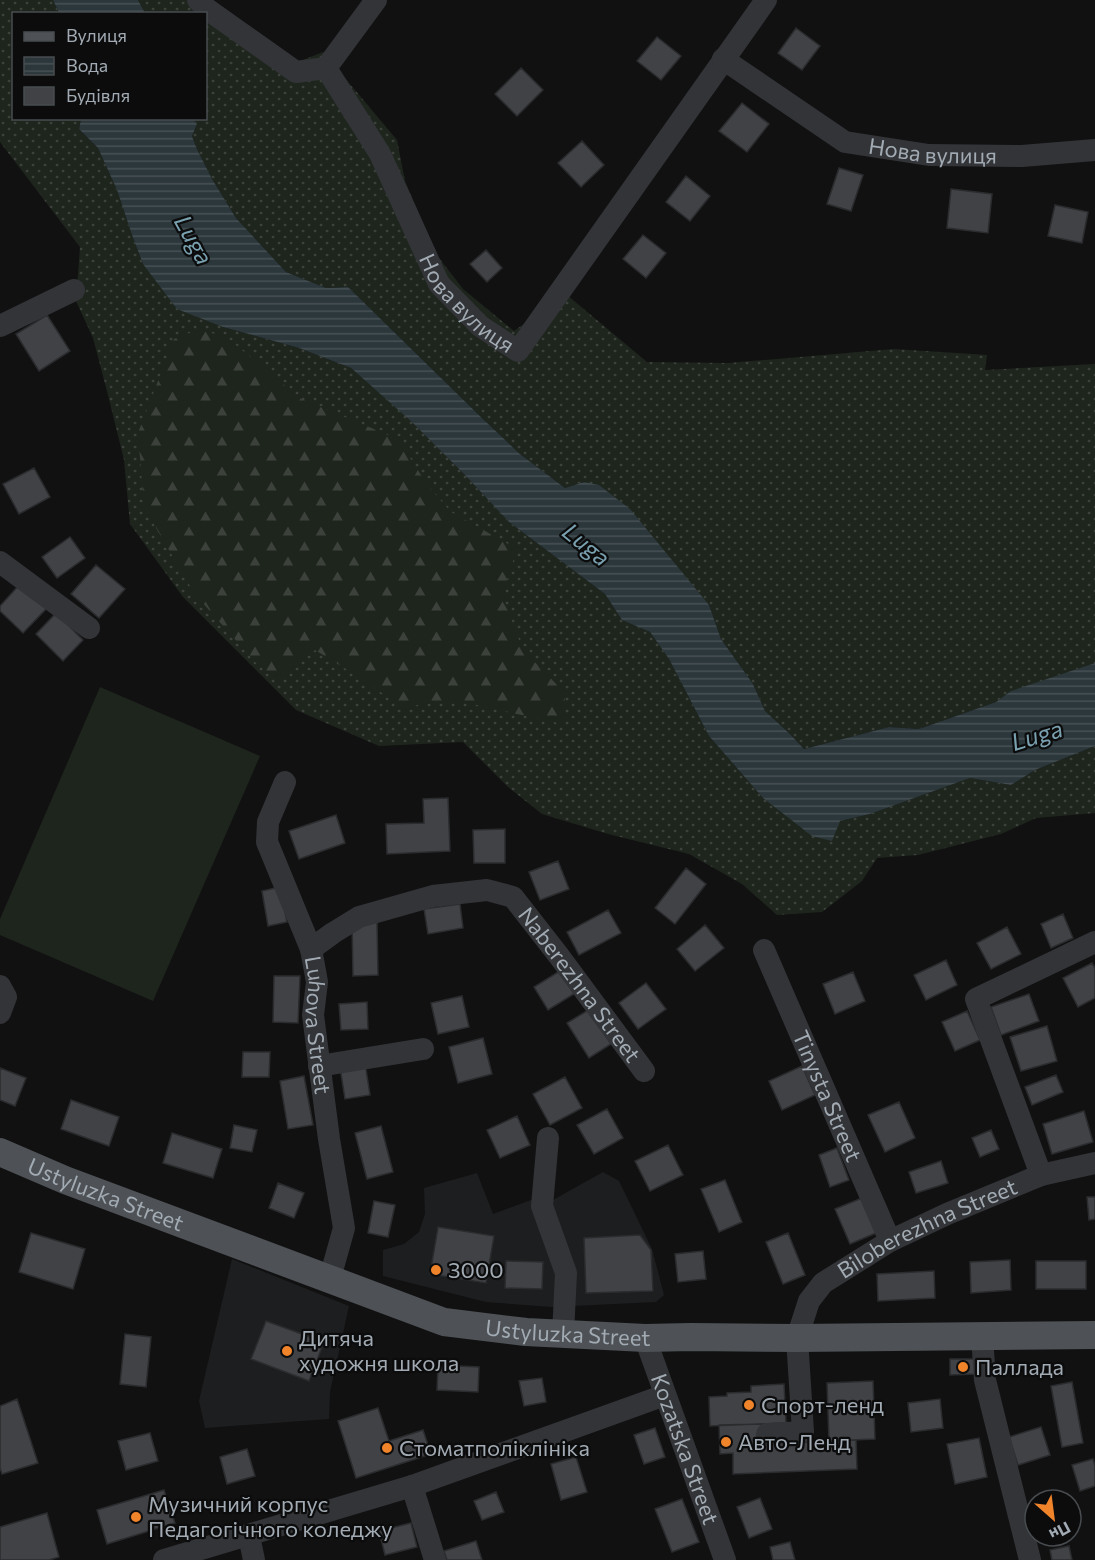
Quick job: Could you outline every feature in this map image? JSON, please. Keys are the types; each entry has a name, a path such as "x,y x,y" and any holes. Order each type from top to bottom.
{"main road":[{"name":"Ustyluzka Street","path":"0,1152 65,1180 444,1322 526,1332 645,1338 1095,1335"}],"street":[{"path":"198,0 207,9 296,72 326,68 376,0"},
{"name":"Нова вулиця","path":"326,68 380,154 439,284 480,326 518,351 766,0"},
{"name":"Нова вулиця","path":"723,59 845,142 929,155 1022,156 1095,150"},
{"path":"0,326 74,290"},
{"path":"0,562 89,628"},
{"name":"Luhova Street","path":"285,782 268,822 267,842 311,949 317,982 313,1015 329,1139 345,1227 330,1278"},
{"name":"Naberezhna Street","path":"311,949 359,918 433,896 487,890 513,897 644,1071"},
{"path":"1041,1175 976,999 1095,942"},
{"name":"Tinysta Street","path":"764,950 890,1241"},
{"path":"0,986 6,997 0,1013"},
{"path":"319,1066 423,1049"},
{"path":"548,1138 542,1206 566,1273 563,1334"},
{"name":"Biloberezhna Street","path":"797,1338 809,1301 823,1283 890,1241 947,1214 1041,1175 1095,1163"},
{"path":"982,1336 985,1380 1030,1560"},
{"name":"Kozatska Street","path":"645,1338 725,1560"},
{"path":"767,1434 803,1432 797,1338"},
{"path":"164,1560 412,1486 665,1395"},
{"path":"412,1486 435,1560"},
{"path":"249,1536 254,1560"}],"shaded area":[{"path":"603,1172 619,1181 652,1249 664,1295 656,1302 552,1307 486,1302 383,1276 383,1250 404,1244 419,1232 425,1214 424,1188 477,1173 493,1214 531,1200 553,1200"},
{"path":"232,1259 349,1306 330,1392 329,1419 205,1428 199,1401"}],"green space":[{"path":"0,0 53,0 59,12 12,12 12,120 81,120 79,129 98,148 117,190 143,264 223,327 299,348 351,368 412,421 509,522 605,594 622,620 650,632 669,659 709,736 763,798 840,821 870,814 970,778 1011,785 1035,770 1095,746 1095,813 1036,818 1001,834 918,855 877,858 862,881 822,912 777,915 742,884 689,854 608,834 542,814 508,787 463,742 379,746 296,710 183,597 130,524 124,460 93,338 76,301 80,247 0,142"},
{"path":"138,0 210,0 298,62 323,52 397,140 405,181 436,254 463,289 514,331 528,321 555,285 647,362 728,363 894,349 987,355 985,370 1095,364 1095,663 1012,691 996,702 919,729 889,727 804,749 765,711 753,684 721,639 709,605 584,482 565,488 520,454 348,287 326,288 286,272 236,218 212,179 192,136 197,124 194,120 207,120 207,12 144,12"},
{"path":"197,330 225,336 301,399 398,439 428,486 451,512 517,549 502,595 523,650 565,693 563,724 454,700 403,707 315,650 277,680 256,663 194,593 144,507 138,433 174,339"},
{"path":"100,687 260,756 153,1001 0,935 0,919"}],"water":[{"path":"53,0 138,0 144,12 59,12"},
{"name":"Luga","path":"81,120 194,120 197,124 192,136 212,179 236,218 286,272 326,288 348,287 520,454 565,488 584,482 599,485 630,509 709,605 721,639 753,684 765,711 804,749 889,727 919,729 996,702 1011,691 1095,663 1095,746 1035,770 1011,785 970,778 870,814 840,821 832,841 812,836 763,798 709,736 669,659 650,632 622,620 605,594 509,522 412,422 351,368 299,348 223,327 177,309 143,264 117,190 98,148 79,129"}],"building":[{"path":"796,28 820,46 802,70 778,53"},
{"path":"657,37 681,56 661,80 637,61"},
{"path":"521,68 543,90 517,116 495,94"},
{"path":"742,103 769,124 747,152 719,131"},
{"path":"582,141 604,165 581,187 558,163"},
{"path":"839,168 863,175 851,211 827,204"},
{"path":"686,176 710,196 690,221 666,202"},
{"path":"951,189 992,194 988,233 947,228"},
{"path":"1055,205 1088,212 1082,243 1048,236"},
{"path":"643,235 666,253 646,278 623,259"},
{"path":"486,250 502,268 487,282 470,264"},
{"path":"47,315 70,351 39,371 16,334"},
{"path":"34,468 50,497 19,514 3,484"},
{"path":"70,537 85,558 57,578 42,557"},
{"path":"96,565 125,589 99,618 71,594"},
{"path":"20,584 47,608 23,633 0,611 0,606"},
{"path":"56,613 83,640 63,661 36,634"},
{"path":"448,798 450,851 387,854 386,824 424,823 423,799"},
{"path":"336,815 345,843 299,859 289,831"},
{"path":"505,829 505,863 474,863 473,830"},
{"path":"558,861 569,889 540,900 529,872"},
{"path":"686,868 706,884 675,924 655,908"},
{"path":"280,887 287,922 268,926 262,891"},
{"path":"460,904 463,928 428,934 424,909"},
{"path":"608,910 621,933 579,955 567,932"},
{"path":"1063,914 1073,938 1051,948 1041,924"},
{"path":"377,922 378,975 353,976 352,923"},
{"path":"705,925 724,948 695,971 677,949"},
{"path":"1007,927 1021,954 991,969 977,943"},
{"path":"946,960 957,985 926,1000 914,975"},
{"path":"1092,963 1095,968 1095,998 1078,1007 1063,978"},
{"path":"563,969 577,992 548,1010 534,987"},
{"path":"853,972 865,1001 835,1014 823,984"},
{"path":"274,976 300,976 298,1023 273,1022"},
{"path":"646,983 666,1009 638,1029 619,1003"},
{"path":"1029,994 1039,1021 1001,1035 991,1007"},
{"path":"462,996 469,1027 438,1034 431,1003"},
{"path":"367,1002 368,1029 341,1030 339,1004"},
{"path":"590,1009 611,1044 589,1058 567,1023"},
{"path":"967,1011 980,1040 955,1051 942,1022"},
{"path":"1047,1026 1057,1061 1021,1071 1010,1037"},
{"path":"483,1038 492,1074 458,1083 449,1047"},
{"path":"243,1052 270,1052 269,1077 242,1077"},
{"path":"365,1063 370,1095 345,1099 340,1067"},
{"path":"802,1066 815,1095 782,1110 769,1081"},
{"path":"0,1068 26,1078 15,1106 0,1100"},
{"path":"1056,1075 1063,1092 1032,1105 1025,1087"},
{"path":"304,1076 313,1125 288,1129 280,1081"},
{"path":"565,1077 582,1108 550,1125 533,1094"},
{"path":"71,1100 119,1117 109,1146 61,1129"},
{"path":"899,1102 915,1138 885,1152 868,1115"},
{"path":"607,1109 623,1138 594,1154 577,1125"},
{"path":"1084,1111 1093,1142 1052,1154 1043,1124"},
{"path":"517,1116 530,1145 500,1158 487,1130"},
{"path":"234,1125 257,1130 252,1152 230,1148"},
{"path":"381,1126 393,1172 367,1179 355,1133"},
{"path":"991,1130 999,1149 980,1157 972,1138"},
{"path":"172,1133 222,1149 213,1178 163,1163"},
{"path":"668,1145 683,1175 650,1191 635,1161"},
{"path":"837,1148 849,1180 830,1187 819,1155"},
{"path":"941,1161 948,1183 916,1193 909,1172"},
{"path":"725,1180 742,1222 719,1232 701,1189"},
{"path":"278,1183 304,1193 294,1218 269,1208"},
{"path":"1087,1197 1095,1197 1095,1219 1089,1220"},
{"path":"862,1198 876,1233 850,1244 835,1209"},
{"path":"374,1201 395,1205 388,1237 368,1233"},
{"path":"438,1227 494,1236 486,1283 430,1274"},
{"path":"31,1233 85,1249 73,1289 19,1272"},
{"path":"788,1233 805,1275 783,1284 766,1242"},
{"path":"640,1235 651,1250 653,1291 586,1293 584,1238"},
{"path":"703,1251 706,1279 678,1282 675,1254"},
{"path":"1010,1260 1011,1290 971,1293 970,1262"},
{"path":"506,1261 543,1262 542,1289 505,1288"},
{"path":"1036,1261 1086,1261 1086,1289 1036,1289"},
{"path":"934,1271 935,1298 878,1301 877,1274"},
{"name":"Дитяча художня школа","path":"266,1321 324,1342 309,1381 251,1359"},
{"path":"125,1334 151,1337 146,1387 120,1384"},
{"name":"Паллада","path":"950,1359 975,1359 976,1374 950,1375"},
{"path":"438,1365 479,1367 478,1392 437,1390"},
{"path":"542,1378 546,1402 524,1406 519,1381"},
{"name":"Авто-Ленд","path":"873,1381 875,1439 829,1441 827,1383"},
{"path":"1072,1382 1083,1443 1062,1447 1051,1386"},
{"path":"784,1384 786,1423 710,1426 709,1397 727,1396 727,1393 751,1392 751,1386"},
{"path":"17,1399 38,1463 2,1474 0,1468 0,1406"},
{"path":"940,1399 943,1428 911,1432 908,1403"},
{"name":"Стоматполіклініка","path":"378,1408 389,1441 423,1430 431,1454 356,1478 338,1421"},
{"path":"764,1424 764,1444 856,1440 857,1469 733,1474 733,1453 720,1454 719,1425"},
{"path":"1041,1427 1050,1455 1018,1465 1009,1437"},
{"path":"655,1428 665,1457 644,1464 634,1435"},
{"path":"150,1433 158,1461 126,1470 118,1441"},
{"path":"979,1438 987,1477 955,1484 947,1444"},
{"path":"247,1449 255,1476 227,1484 220,1457"},
{"path":"576,1457 587,1492 561,1500 551,1464"},
{"path":"1093,1459 1095,1486 1083,1490 1079,1488 1072,1465"},
{"name":"Музичний корпус Педагогічного коледжу","path":"164,1490 175,1523 107,1544 97,1510"},
{"path":"496,1492 504,1512 482,1520 474,1501"},
{"path":"760,1498 772,1529 749,1538 737,1507"},
{"path":"682,1499 699,1542 672,1552 655,1509"},
{"path":"47,1513 59,1557 49,1560 0,1560 0,1527"},
{"path":"411,1523 417,1547 385,1555 379,1531"},
{"path":"476,1541 482,1560 447,1560 444,1551"},
{"path":"790,1542 795,1560 773,1560 770,1547"},
{"path":"1069,1548 1072,1560 1052,1560 1050,1550"}],"place":[{"name":"3000","path":"436,1270"},
{"name":"Дитяча художня школа","path":"287,1351"},
{"name":"Паллада","path":"963,1367"},
{"name":"Спорт-ленд","path":"749,1405"},
{"name":"Авто-Ленд","path":"726,1442"},
{"name":"Стоматполіклініка","path":"387,1448"},
{"name":"Музичний корпус Педагогічного коледжу","path":"136,1517"}]}
